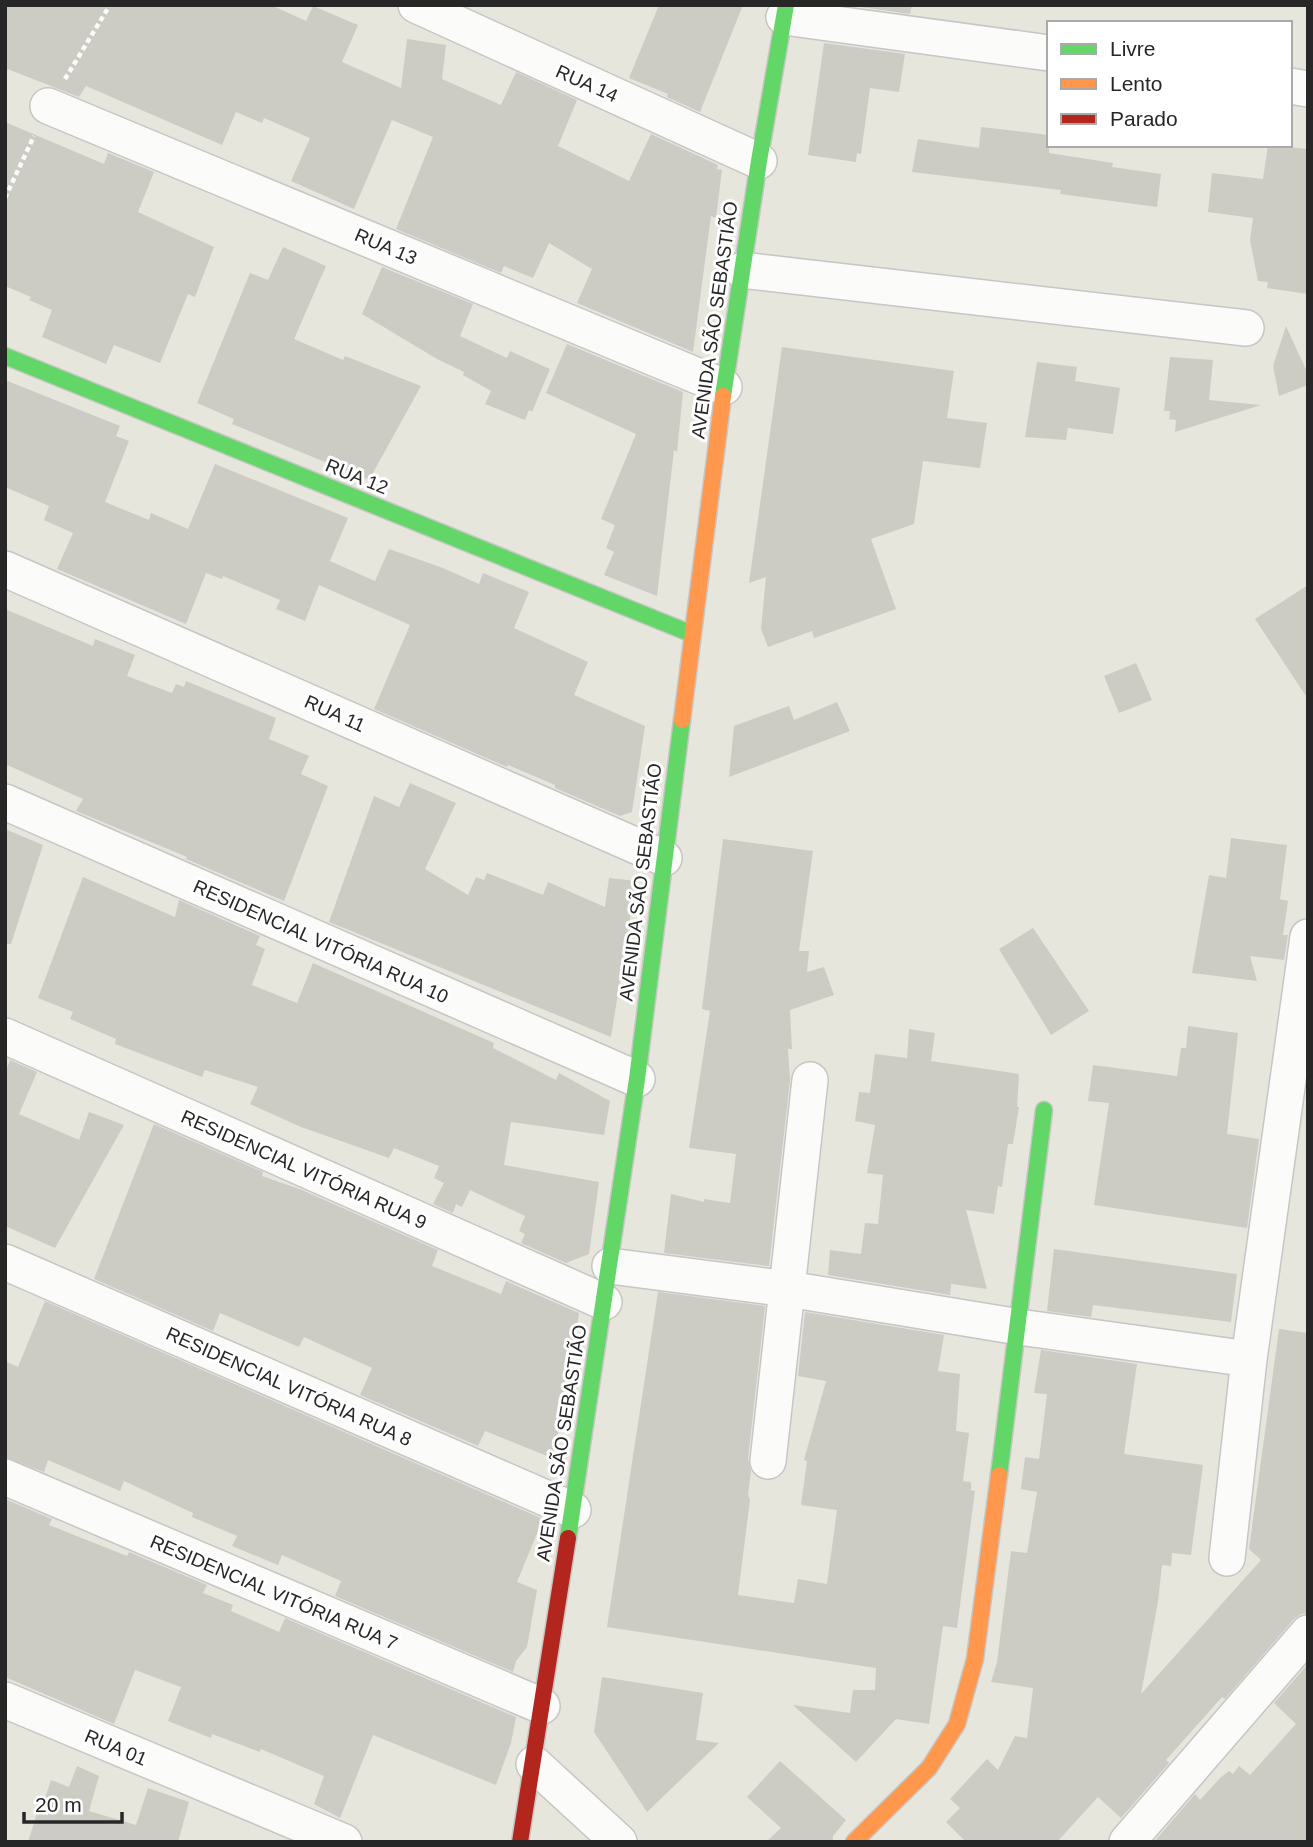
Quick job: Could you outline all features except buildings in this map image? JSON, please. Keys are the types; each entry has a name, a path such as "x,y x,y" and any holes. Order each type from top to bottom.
{"street":[{"name":"RUA 14","path":"416,5 759,161"},
{"name":"AVENIDA SÃO SEBASTIÃO","path":"520,1842 610,1266 637,1079 724,387 785,11"},
{"path":"785,11 1047,53"},
{"name":"RUA 13","path":"48,106 724,387"},
{"path":"742,270 1247,328"},
{"name":"RUA 12","path":"5,356 692,634"},
{"name":"RUA 11","path":"5,569 664,858"},
{"name":"RESIDENCIAL VITÓRIA RUA 10","path":"5,802 637,1079"},
{"path":"1227,1558 1249,1359 1306,954"},
{"name":"RESIDENCIAL VITÓRIA RUA 9","path":"5,1036 604,1303"},
{"path":"768,1461 810,1080"},
{"path":"854,1842 929,1769 957,1724 975,1659 1019,1327 1044,1110"},
{"name":"RESIDENCIAL VITÓRIA RUA 8","path":"5,1262 573,1510"},
{"path":"610,1266 788,1289 1019,1327 1249,1359"},
{"name":"RESIDENCIAL VITÓRIA RUA 7","path":"5,1478 542,1706"},
{"path":"1127,1842 1308,1633"},
{"name":"RUA 01","path":"5,1700 344,1842"},
{"path":"534,1764 619,1842"}],"traffic: fast":[{"path":"723,396 786,5"},
{"path":"5,356 692,634"},
{"path":"568,1538 637,1079 682,720"},
{"path":"999,1475 1044,1110"}],"traffic: slow":[{"path":"682,720 723,396"},
{"path":"854,1842 929,1768 957,1724 975,1659 999,1475"}],"traffic: jam":[{"path":"520,1842 568,1538"}]}
